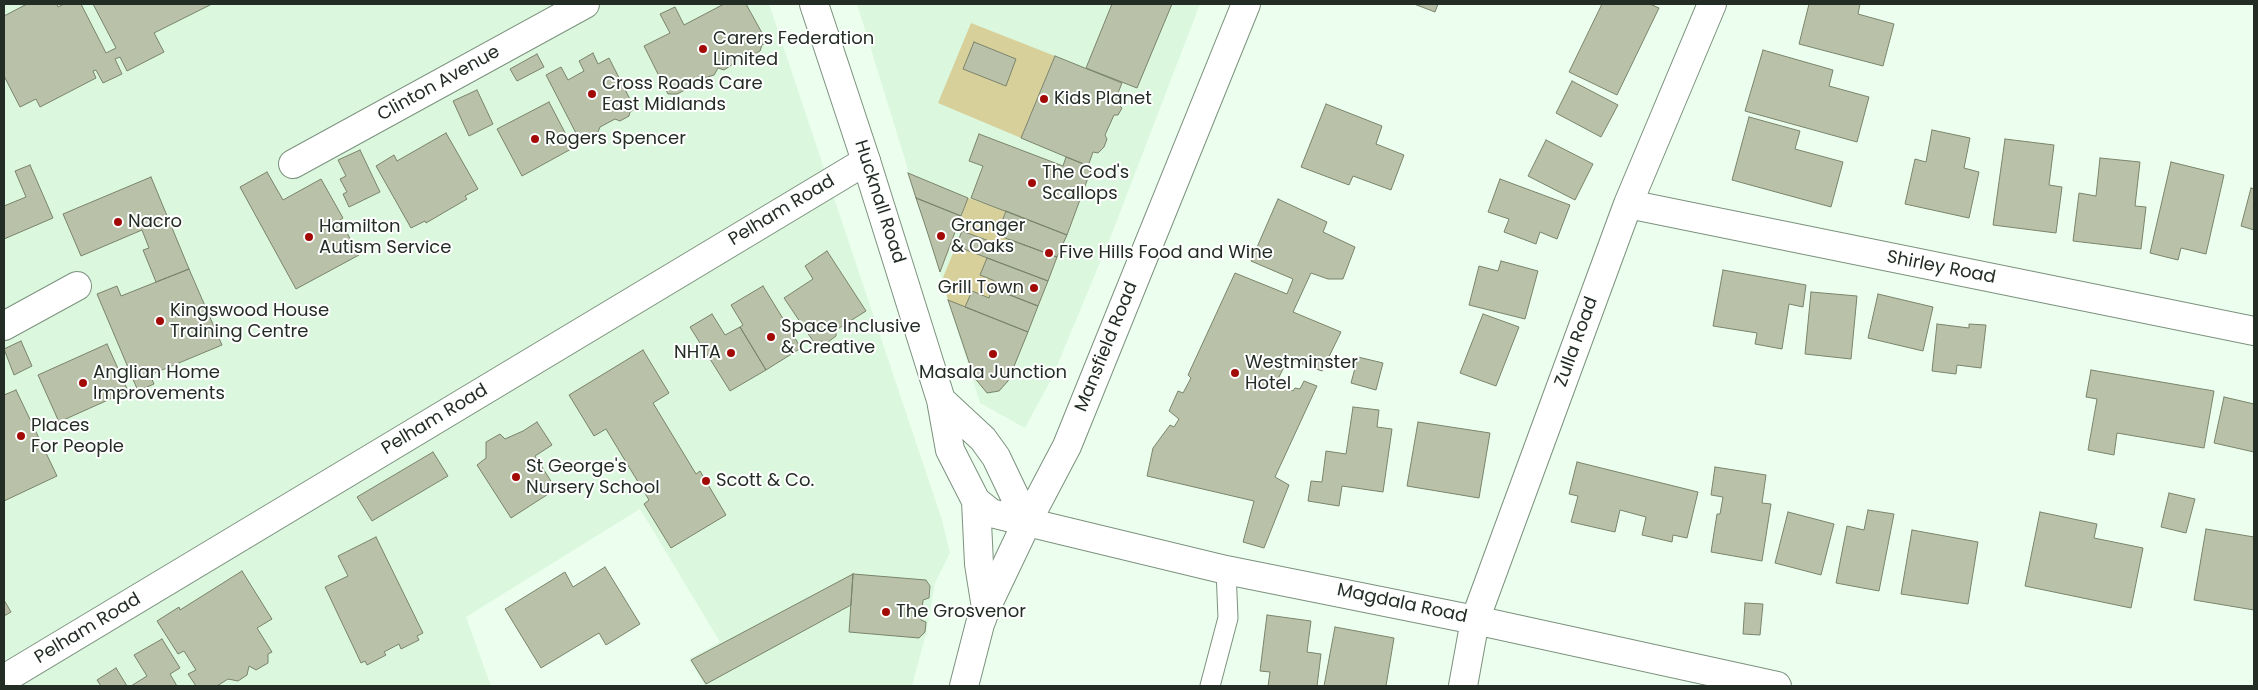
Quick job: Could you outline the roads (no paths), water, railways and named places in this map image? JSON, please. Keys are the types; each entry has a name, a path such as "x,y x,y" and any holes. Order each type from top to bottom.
{"main road":[{"name":"Clinton Avenue","path":"293,164 585,4"},
{"name":"Hucknall Road","path":"814,4 942,400 950,450 976,502"},
{"name":"Mansfield Road","path":"964,686 986,608 1027,522 1067,446 1246,4"},
{"name":"Zulla Road","path":"1464,686 1475,620 1628,204 1712,4"},
{"name":"Pelham Road","path":"4,679 866,161"},
{"name":"Shirley Road","path":"1628,204 2254,331"},
{"path":"4,326 78,286"},
{"name":"Hucknall Road","path":"942,400 983,439 996,457 1027,522"},
{"path":"976,502 991,513 1027,522"},
{"path":"976,502 980,564 986,608"},
{"name":"Magdala Road","path":"1027,522 1226,570 1475,620 1762,685"}],"lane":[{"path":"1210,686 1228,618 1226,570"}],"place":[{"name":"Carers Federation Limited","path":"703,49"},
{"name":"Cross Roads Care East Midlands","path":"592,94"},
{"name":"Kids Planet","path":"1044,99"},
{"name":"Rogers Spencer","path":"535,139"},
{"name":"The Cod's Scallops","path":"1032,183"},
{"name":"Nacro","path":"118,222"},
{"name":"Granger & Oaks","path":"941,236"},
{"name":"Hamilton Autism Service","path":"309,237"},
{"name":"Five Hills Food and Wine","path":"1049,253"},
{"name":"Grill Town","path":"1034,288"},
{"name":"Kingswood House Training Centre","path":"160,321"},
{"name":"Space Inclusive & Creative","path":"771,337"},
{"name":"NHTA","path":"731,353"},
{"name":"Masala Junction","path":"993,354"},
{"name":"Westminster Hotel","path":"1235,373"},
{"name":"Anglian Home Improvements","path":"83,383"},
{"name":"Places For People","path":"21,436"},
{"name":"St George's Nursery School","path":"516,477"},
{"name":"Scott & Co.","path":"706,481"},
{"name":"The Grosvenor","path":"886,612"}]}
